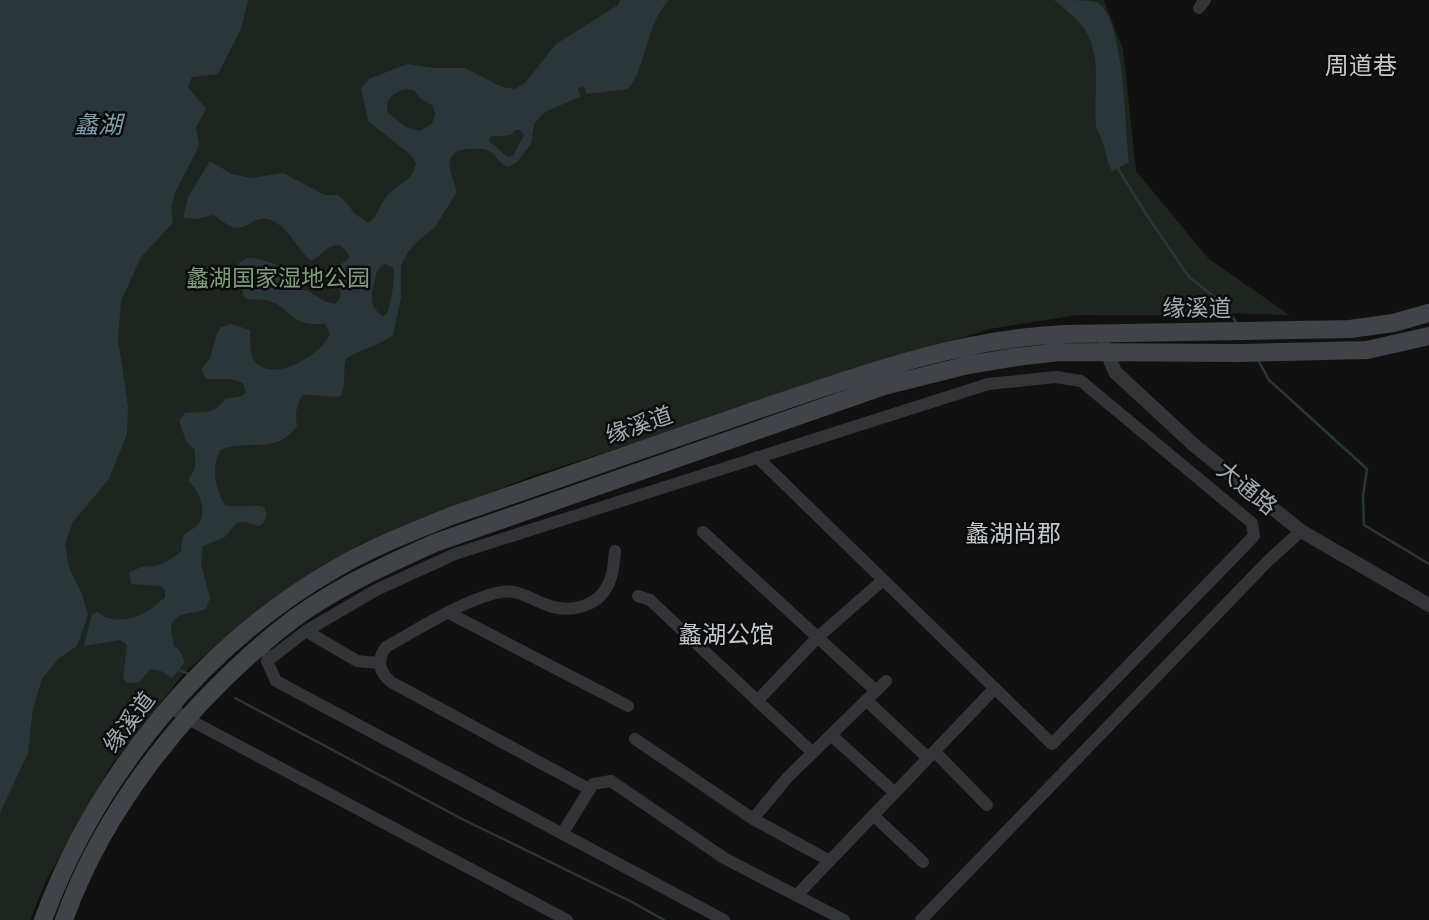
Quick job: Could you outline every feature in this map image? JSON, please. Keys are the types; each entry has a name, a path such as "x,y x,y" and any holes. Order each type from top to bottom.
{"main road":[{"name":"缘溪道","path":"43,920 79,839 119,775 170,707 215,660 291,596 393,539 439,520 876,369 986,343 1035,335 1350,329 1393,323 1429,313"},
{"name":"缘溪道","path":"64,920 89,864 139,779 188,719 232,673 279,630 379,568 435,543 884,386 968,365 1059,352 1241,353 1367,349 1429,336"}],"street":[{"name":"大通路","path":"1102,333 1105,352 1115,372 1185,437 1301,531 1429,605"},
{"path":"267,661 306,631 376,590 455,554 757,457 988,384 1056,377 1081,381 1252,523 1254,536 1052,744 757,457"},
{"path":"921,920 1269,560 1301,531"},
{"path":"703,532 818,638 931,755 988,804"},
{"path":"589,789 391,682 382,675 379,663 386,647 449,613 497,593 522,592 543,604 568,610 595,603 611,579 615,551"},
{"path":"758,700 818,638 883,580"},
{"path":"638,596 650,600 813,752"},
{"path":"449,613 628,706"},
{"path":"279,630 267,661 276,681 724,920"},
{"path":"306,631 357,661 379,663"},
{"path":"753,819 787,778 886,681"},
{"path":"797,895 995,688"},
{"path":"170,707 567,920"},
{"path":"831,735 895,793"},
{"path":"635,738 753,819 830,861"},
{"path":"562,834 593,784 611,781 724,858 844,920"},
{"path":"873,816 923,862"}],"green space":[{"name":"蠡湖国家湿地公园","path":"0,0 1104,0 1123,49 1136,171 1208,258 1289,315 1077,315 989,329 532,476 360,544 258,612 184,673 110,767 46,881 30,920 0,920"}],"water":[{"name":"蠡湖","path":"0,0 248,0 241,29 218,74 192,77 188,87 206,109 196,127 199,146 175,193 171,207 173,223 141,257 121,301 118,339 128,406 127,434 109,479 73,522 65,544 69,568 82,594 88,615 77,646 58,659 42,679 33,708 28,753 0,813"},
{"path":"620,0 669,0 655,21 635,79 628,89 586,94 585,87 578,88 580,97 541,116 534,124 531,144 517,162 508,167 486,150 468,149 454,154 450,164 457,192 435,227 408,252 401,265 401,298 393,335 346,359 341,396 303,395 297,410 297,426 280,441 220,450 215,478 225,505 264,507 267,514 263,524 258,526 236,523 225,537 203,546 201,564 210,598 206,609 180,616 173,623 171,630 174,646 185,662 172,678 161,671 150,669 140,682 127,683 123,678 127,645 120,640 84,646 92,614 98,612 118,620 132,618 146,612 165,598 165,590 160,586 131,584 129,573 143,566 158,565 173,558 181,551 184,535 202,518 201,500 188,481 195,468 195,450 186,441 179,421 185,413 211,410 225,399 242,396 246,392 243,383 231,379 206,379 201,370 210,358 217,333 221,327 231,324 250,330 253,359 268,369 289,367 300,362 326,342 330,334 325,324 303,322 274,303 244,297 237,265 252,258 281,266 291,288 308,291 335,304 341,293 334,270 349,256 344,249 335,245 311,261 281,226 268,219 259,219 237,228 213,215 196,219 183,218 188,197 210,161 232,174 251,178 283,173 325,195 338,195 355,214 368,223 388,194 411,176 416,163 411,155 368,121 361,88 369,79 407,64 465,68 502,87 515,89 525,83 556,44 618,5","holes":["405,89 414,90 420,98 433,106 435,114 432,124 419,131 406,127 387,112 391,97","515,130 520,130 524,135 513,156 507,157 489,141 490,137 512,134","385,264 394,268 390,305 386,315 382,316 375,309 372,298 379,268"]},
{"path":"1054,0 1097,2 1106,12 1113,29 1122,76 1129,162 1112,171 1096,126 1096,65 1091,41 1071,14"}],"waterway":[{"path":"1117,167 1189,277 1226,306 1237,324"},
{"path":"1258,360 1269,380 1367,469 1363,496 1364,525 1429,564"},
{"path":"179,670 189,674"},
{"path":"235,698 462,819 664,920"}],"district":[{"name":"周道巷","path":"1361,66"},
{"name":"蠡湖尚郡","path":"1013,534"},
{"name":"蠡湖公馆","path":"726,635"}]}
